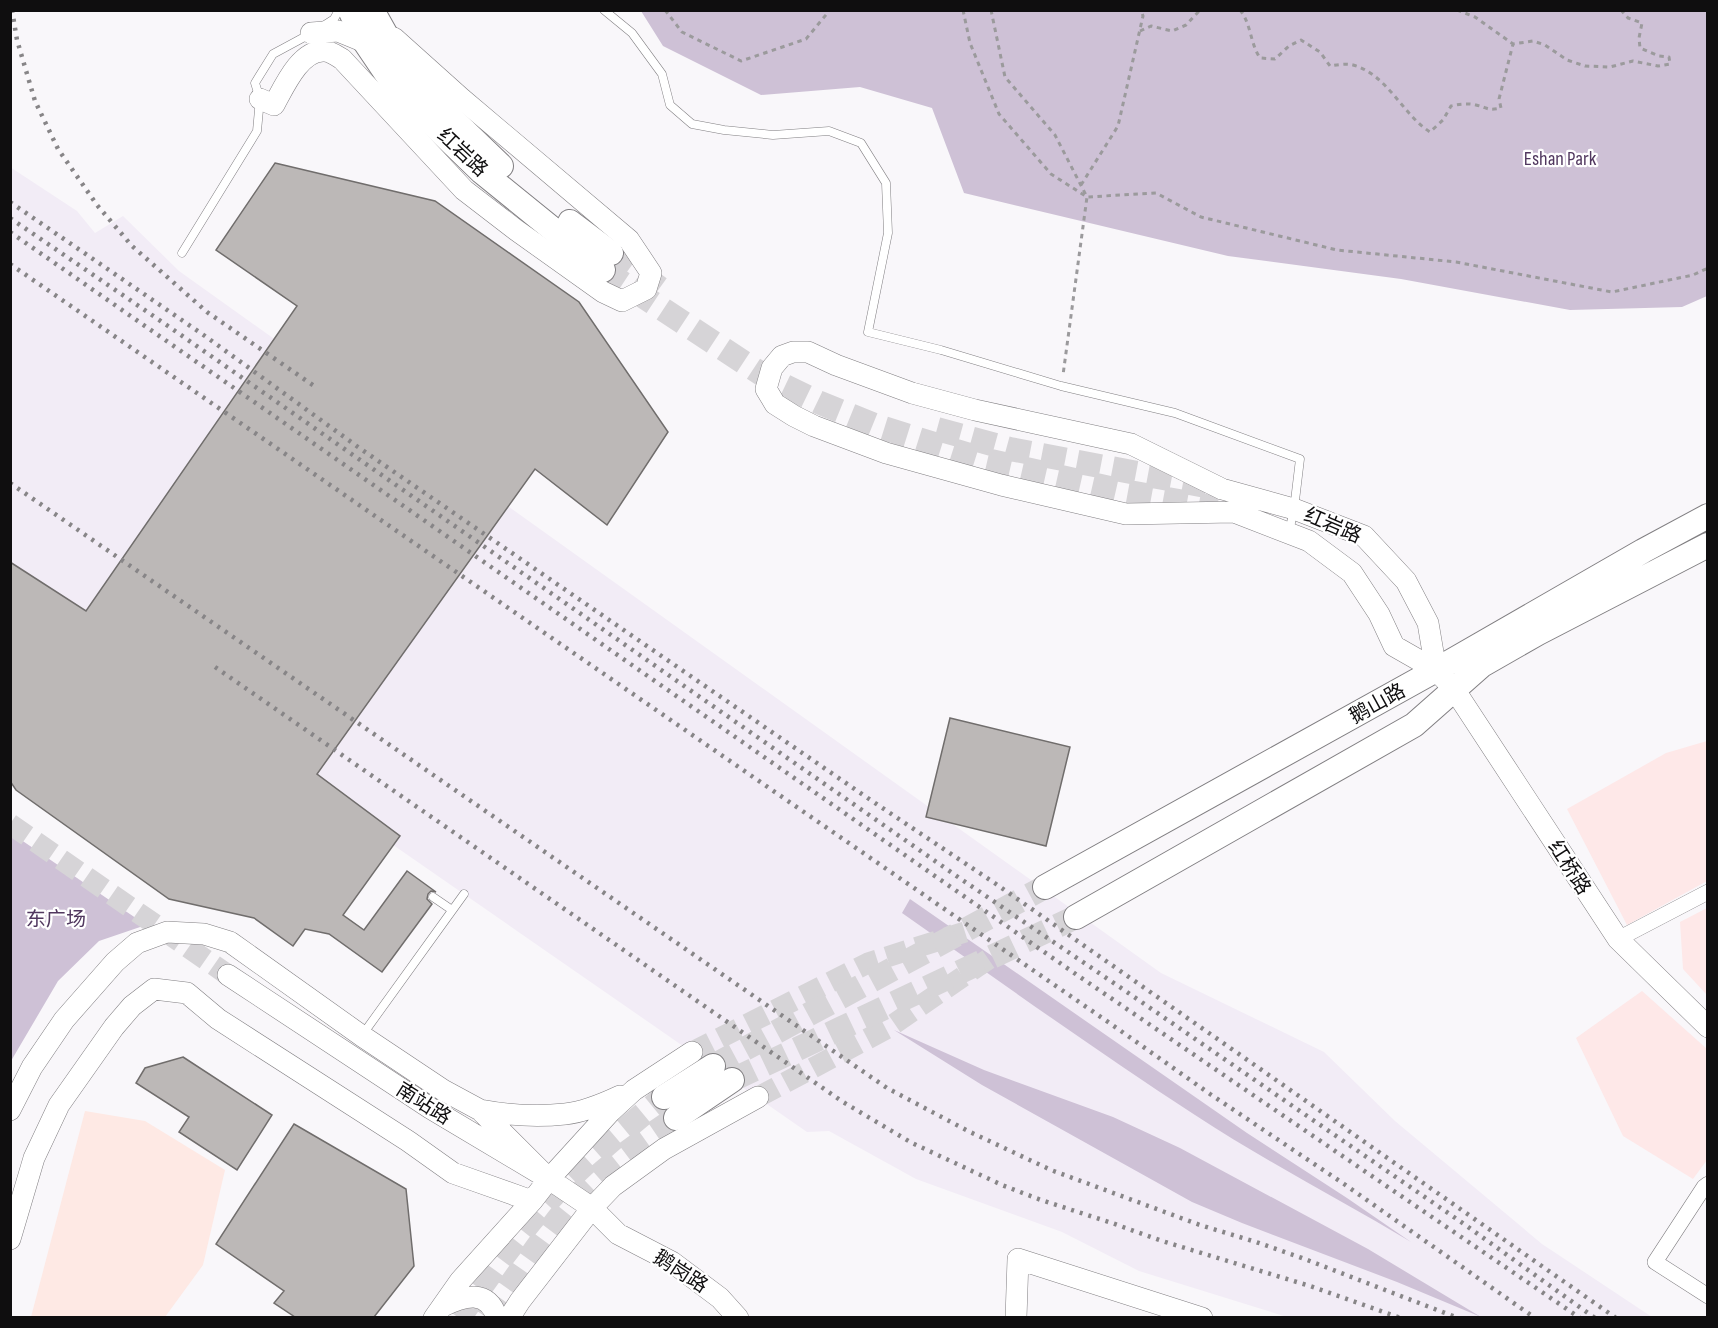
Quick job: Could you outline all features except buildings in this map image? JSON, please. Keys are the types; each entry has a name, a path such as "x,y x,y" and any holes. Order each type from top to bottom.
{"main road":[{"name":"红岩路","path":"350,10 373,26 390,79 422,114 482,172 607,262"},
{"name":"鹅山路","path":"1045,888 1707,516"},
{"name":"鹅山路","path":"1076,917 1414,725 1482,664 1707,545"},
{"path":"663,1097 722,1073 676,1118"}],"street":[{"path":"342,59 344,10"},
{"path":"260,99 274,105 289,77 309,54 325,51 342,59 464,190 490,210 603,292 622,301 646,289 651,273 628,240 373,26 311,33"},
{"name":"红岩路","path":"1436,670 1428,623 1406,581 1364,536 1294,509 1222,489 1131,444 975,410 912,393 808,352 793,352 782,356 772,368 766,388 776,404 814,426 886,453 1000,485 1126,514 1234,512 1309,541 1352,573 1379,614 1394,646 1436,670 1455,689"},
{"name":"红桥路","path":"1455,689 1618,939 1707,1027"},
{"path":"1618,939 1707,892"},
{"path":"10,1110 32,1067 64,1020 115,962 136,943 167,932 204,934 230,942 362,1036 443,1090 480,1110 549,1179"},
{"name":"南站路","path":"228,975 430,1108 549,1179 592,1208 618,1234"},
{"path":"10,1239 34,1158 59,1105 114,1027 132,1006 154,988 187,993 218,1019 408,1140 453,1173 532,1202"},
{"path":"438,1312 460,1281 610,1112 634,1090 692,1052"},
{"path":"480,1110 501,1114 567,1114 597,1106 634,1090"},
{"path":"509,1317 592,1208 613,1186 664,1149 758,1098"},
{"path":"1707,1184 1655,1262 1707,1296"},
{"name":"鹅岗路","path":"618,1234 672,1262 720,1298 738,1317"},
{"path":"1016,1317 1018,1259 1202,1317"},
{"path":"438,1312 458,1298 471,1296 489,1304 497,1317"}],"lane":[{"path":"182,253 257,131 260,99 255,83 273,54 334,19 339,10"},
{"path":"604,10 632,33 662,74 670,105 692,124 773,135 829,131 861,143 886,183 888,233 868,332 941,350 1061,386 1175,413 1300,459 1294,509 1288,533"},
{"path":"362,1036 464,894"},
{"path":"434,897 452,910"}],"path":[{"path":"664,10 682,32 741,61 806,39 830,10"},
{"path":"963,10 970,43 999,114 1051,174 1087,197 1156,193 1201,218 1337,250 1456,262 1612,292 1693,275 1707,268"},
{"path":"991,10 1005,77 1055,135 1087,197 1061,386"},
{"path":"1081,185 1118,126 1143,16 1141,10"},
{"path":"1140,31 1151,26 1172,31 1186,25 1200,10"},
{"path":"1240,10 1245,17 1255,50 1260,58 1275,59 1289,45 1301,40 1320,52 1330,66 1352,64 1366,71 1395,95 1419,125 1430,132 1443,120 1451,106 1476,105 1491,110 1501,108 1499,99 1513,44"},
{"path":"1457,10 1475,17 1513,44 1533,41 1545,45 1567,60 1585,66 1610,68 1633,61 1658,66 1670,64 1669,57 1659,56 1640,48 1642,23 1629,18 1621,10"}],"shaded area":[{"path":"10,167 77,211 95,233 123,216 179,271 1161,973 1324,1052 1395,1121 1542,1244 1652,1317 1287,1317 1139,1271 1062,1232 916,1179 829,1131 807,1132 11,580"},
{"path":"1707,741 1707,881 1627,925 1567,809 1666,753"},
{"path":"1707,908 1707,995 1683,969 1680,922"},
{"path":"1642,991 1707,1049 1707,1160 1693,1179 1623,1136 1576,1038"},
{"path":"85,1111 145,1121 225,1170 203,1265 165,1317 31,1317"}],"green space":[{"name":"Eshan Park","path":"641,11 1707,11 1707,296 1682,307 1570,310 1401,279 1228,256 964,193 932,108 860,87 761,95 663,46"},
{"name":"东广场","path":"11,833 146,925 99,941 58,981 11,1061"},
{"path":"910,899 1247,1133 1411,1242 1221,1132 1084,1040 902,913"},
{"path":"894,1030 984,1070 1113,1117 1180,1148 1368,1249 1481,1317 1192,1202 982,1085"}],"tunnel":[{"path":"611,253 661,289"},
{"path":"603,270 766,377 818,402 877,426 982,459 1118,490 1217,508"},
{"path":"937,429 1010,449 1216,488"},
{"path":"10,824 228,975"},
{"path":"713,1066 1045,887"},
{"path":"732,1080 1076,917"},
{"path":"692,1052 868,963 965,932"},
{"path":"758,1097 888,1028 990,958"},
{"path":"459,1318 538,1212 591,1158 664,1097"},
{"path":"487,1318 577,1196 618,1160 676,1118"}],"railway":[{"path":"12,10 17,40 35,101 58,149 97,205 132,246 207,312 317,388"},
{"path":"10,202 205,336 358,447 996,884 1616,1318"},
{"path":"10,218 958,877 1464,1224 1595,1318"},
{"path":"10,232 1080,977 1580,1318"},
{"path":"10,264 1535,1318"},
{"path":"10,483 887,1088 968,1131 1051,1170 1200,1225 1302,1258 1458,1318"},
{"path":"215,667 843,1102 912,1143 1002,1185 1041,1200 1162,1241 1310,1286 1401,1318"}]}
